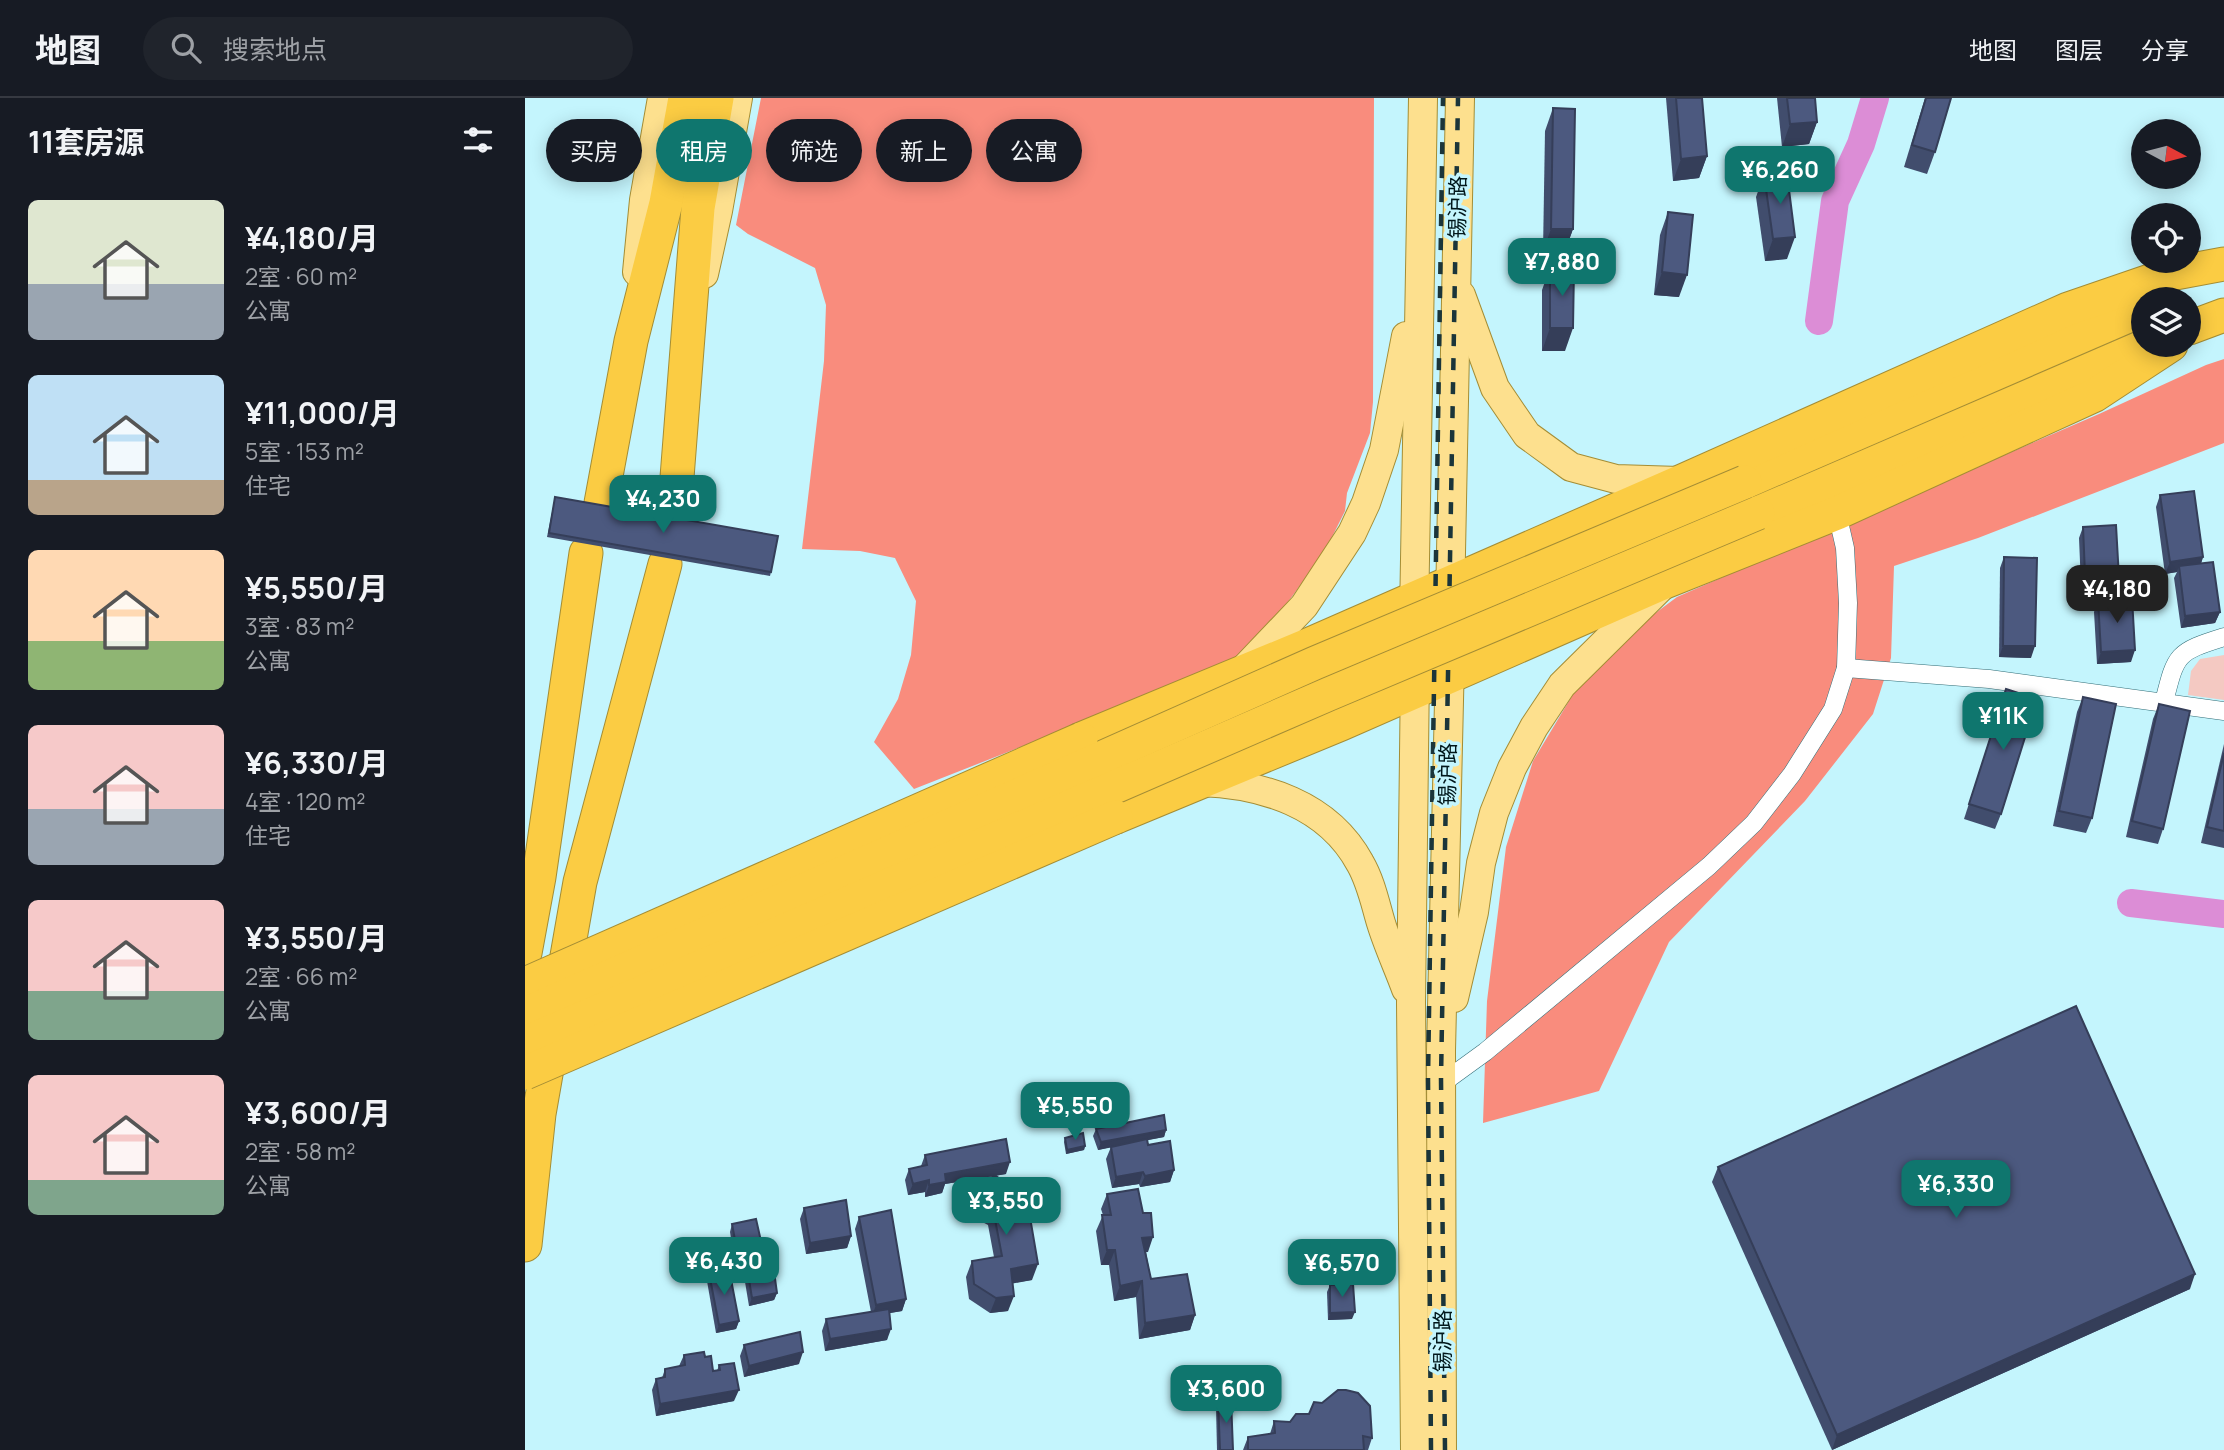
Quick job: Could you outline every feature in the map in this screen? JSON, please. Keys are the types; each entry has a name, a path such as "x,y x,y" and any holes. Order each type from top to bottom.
{"highway":[{"path":"601,503 631,341 666,203 705,101"},
{"path":"674,516 705,101"},
{"path":"525,984 1081,739 1241,673 1682,481 2068,309 2170,274 2224,264"},
{"path":"2200,287 2224,278"},
{"path":"525,1014 1315,663 1745,482 2131,315"},
{"path":"525,1044 1316,700 2131,352"},
{"path":"525,1073 1665,582 1837,513 2095,395 2153,357"},
{"path":"525,953 539,877 586,553"},
{"path":"525,1245 539,1114 580,882 665,564"}],"main road":[{"path":"1241,673 1304,606 1352,533 1366,503 1384,450 1420,272 1423,98"},
{"name":"锡沪路","path":"1442,1450 1441,1052 1460,98"},
{"name":"锡沪路","path":"1415,1450 1411,1003 1420,272"},
{"path":"1456,280 1495,387 1527,435 1571,467 1616,479 1682,481"},
{"path":"1441,1052 1474,912 1481,863 1494,813 1512,768 1534,727 1562,685 1665,582"},
{"path":"1200,782 1231,783 1287,798 1313,812 1338,834 1360,862 1411,1003"}],"street":[{"path":"1441,1084 1485,1052 1709,866 1754,823 1792,774 1833,709 1846,668 1848,603 1845,548 1837,513"},
{"path":"2165,702 2173,666 2189,648 2224,637"},
{"path":"1846,668 1989,678 2224,711"}],"shaded area":[{"path":"761,98 1374,98 1373,402 1370,433 1347,493 1345,511 1325,551 1275,620 1229,665 914,789 874,742 898,699 911,655 916,601 895,558 860,551 802,549 824,361 826,305 815,268 748,234 736,225 744,182 752,182 752,144"},
{"path":"2224,359 2224,443 1978,538 1894,566 1891,658 1873,714 1805,801 1669,942 1599,1091 1483,1123 1487,1001 1506,847 1533,761 1575,691 1622,638 1677,597"},
{"path":"2224,655 2224,700 2188,695 2191,671 2200,659"}],"building":[{"path":"1676,98 1702,98 1707,156 1681,159"},
{"path":"1787,98 1815,98 1817,122 1790,124"},
{"path":"1926,98 1951,98 1935,152 1912,145"},
{"path":"1553,108 1575,109 1573,229 1551,229"},
{"path":"1787,174 1795,237 1773,239 1764,175"},
{"path":"1668,212 1693,215 1687,275 1662,272"},
{"path":"1550,268 1574,268 1573,328 1550,328"},
{"path":"2194,491 2203,557 2170,562 2160,495"},
{"path":"555,497 778,536 771,572 549,533"},
{"path":"2116,525 2120,596 2086,598 2083,527"},
{"path":"2004,557 2037,558 2035,646 2003,646"},
{"path":"2213,562 2220,612 2185,616 2179,566"},
{"path":"2132,598 2135,650 2101,652 2098,600"},
{"path":"2006,689 2037,699 2001,814 1969,804"},
{"path":"2083,697 2116,704 2092,818 2059,811"},
{"path":"2159,704 2190,711 2163,829 2132,821"},
{"path":"2224,753 2224,831 2207,827"},
{"path":"2076,1006 2195,1274 1837,1435 1718,1167"},
{"path":"1164,1115 1166,1130 1101,1142 1096,1129"},
{"path":"1083,1133 1085,1146 1067,1150 1065,1138"},
{"path":"1006,1139 1010,1162 945,1174 946,1182 929,1185 929,1180 913,1184 909,1169 927,1165 925,1155"},
{"path":"1147,1139 1148,1145 1170,1141 1174,1170 1145,1176 1143,1172 1116,1177 1111,1147"},
{"path":"996,1176 1007,1184 1024,1182 1038,1264 1011,1269 1014,1296 996,1298 974,1284 972,1261 1002,1256 993,1209 978,1202 977,1191 984,1179"},
{"path":"1138,1189 1143,1213 1151,1213 1153,1237 1142,1238 1151,1279 1187,1274 1195,1315 1145,1323 1142,1281 1120,1286 1115,1250 1107,1250 1102,1215 1111,1215 1107,1194"},
{"path":"846,1200 851,1236 810,1243 804,1208"},
{"path":"891,1210 906,1299 876,1305 859,1217"},
{"path":"756,1219 763,1250 738,1256 732,1224"},
{"path":"772,1257 777,1293 752,1298 746,1262"},
{"path":"729,1269 739,1321 719,1325 709,1273"},
{"path":"1353,1284 1355,1312 1330,1313 1330,1285"},
{"path":"889,1309 891,1329 830,1339 826,1319"},
{"path":"800,1332 803,1352 749,1366 744,1345"},
{"path":"704,1352 705,1357 711,1356 713,1371 720,1370 719,1365 734,1363 739,1390 660,1404 656,1379 665,1377 665,1369 685,1365 684,1355"},
{"path":"1338,1390 1358,1393 1370,1406 1372,1438 1363,1436 1364,1450 1248,1450 1248,1437 1275,1433 1274,1421 1290,1422 1296,1414 1309,1414 1314,1402 1322,1403"},
{"path":"1231,1399 1233,1450 1220,1450 1218,1400"}],"waterway":[{"path":"1819,321 1835,201 1861,144 1875,98"},
{"path":"2131,903 2224,914"}],"railway":[{"path":"1431,1450 1428,1079 1443,98"},
{"path":"1445,1450 1441,1079 1458,98"}]}
